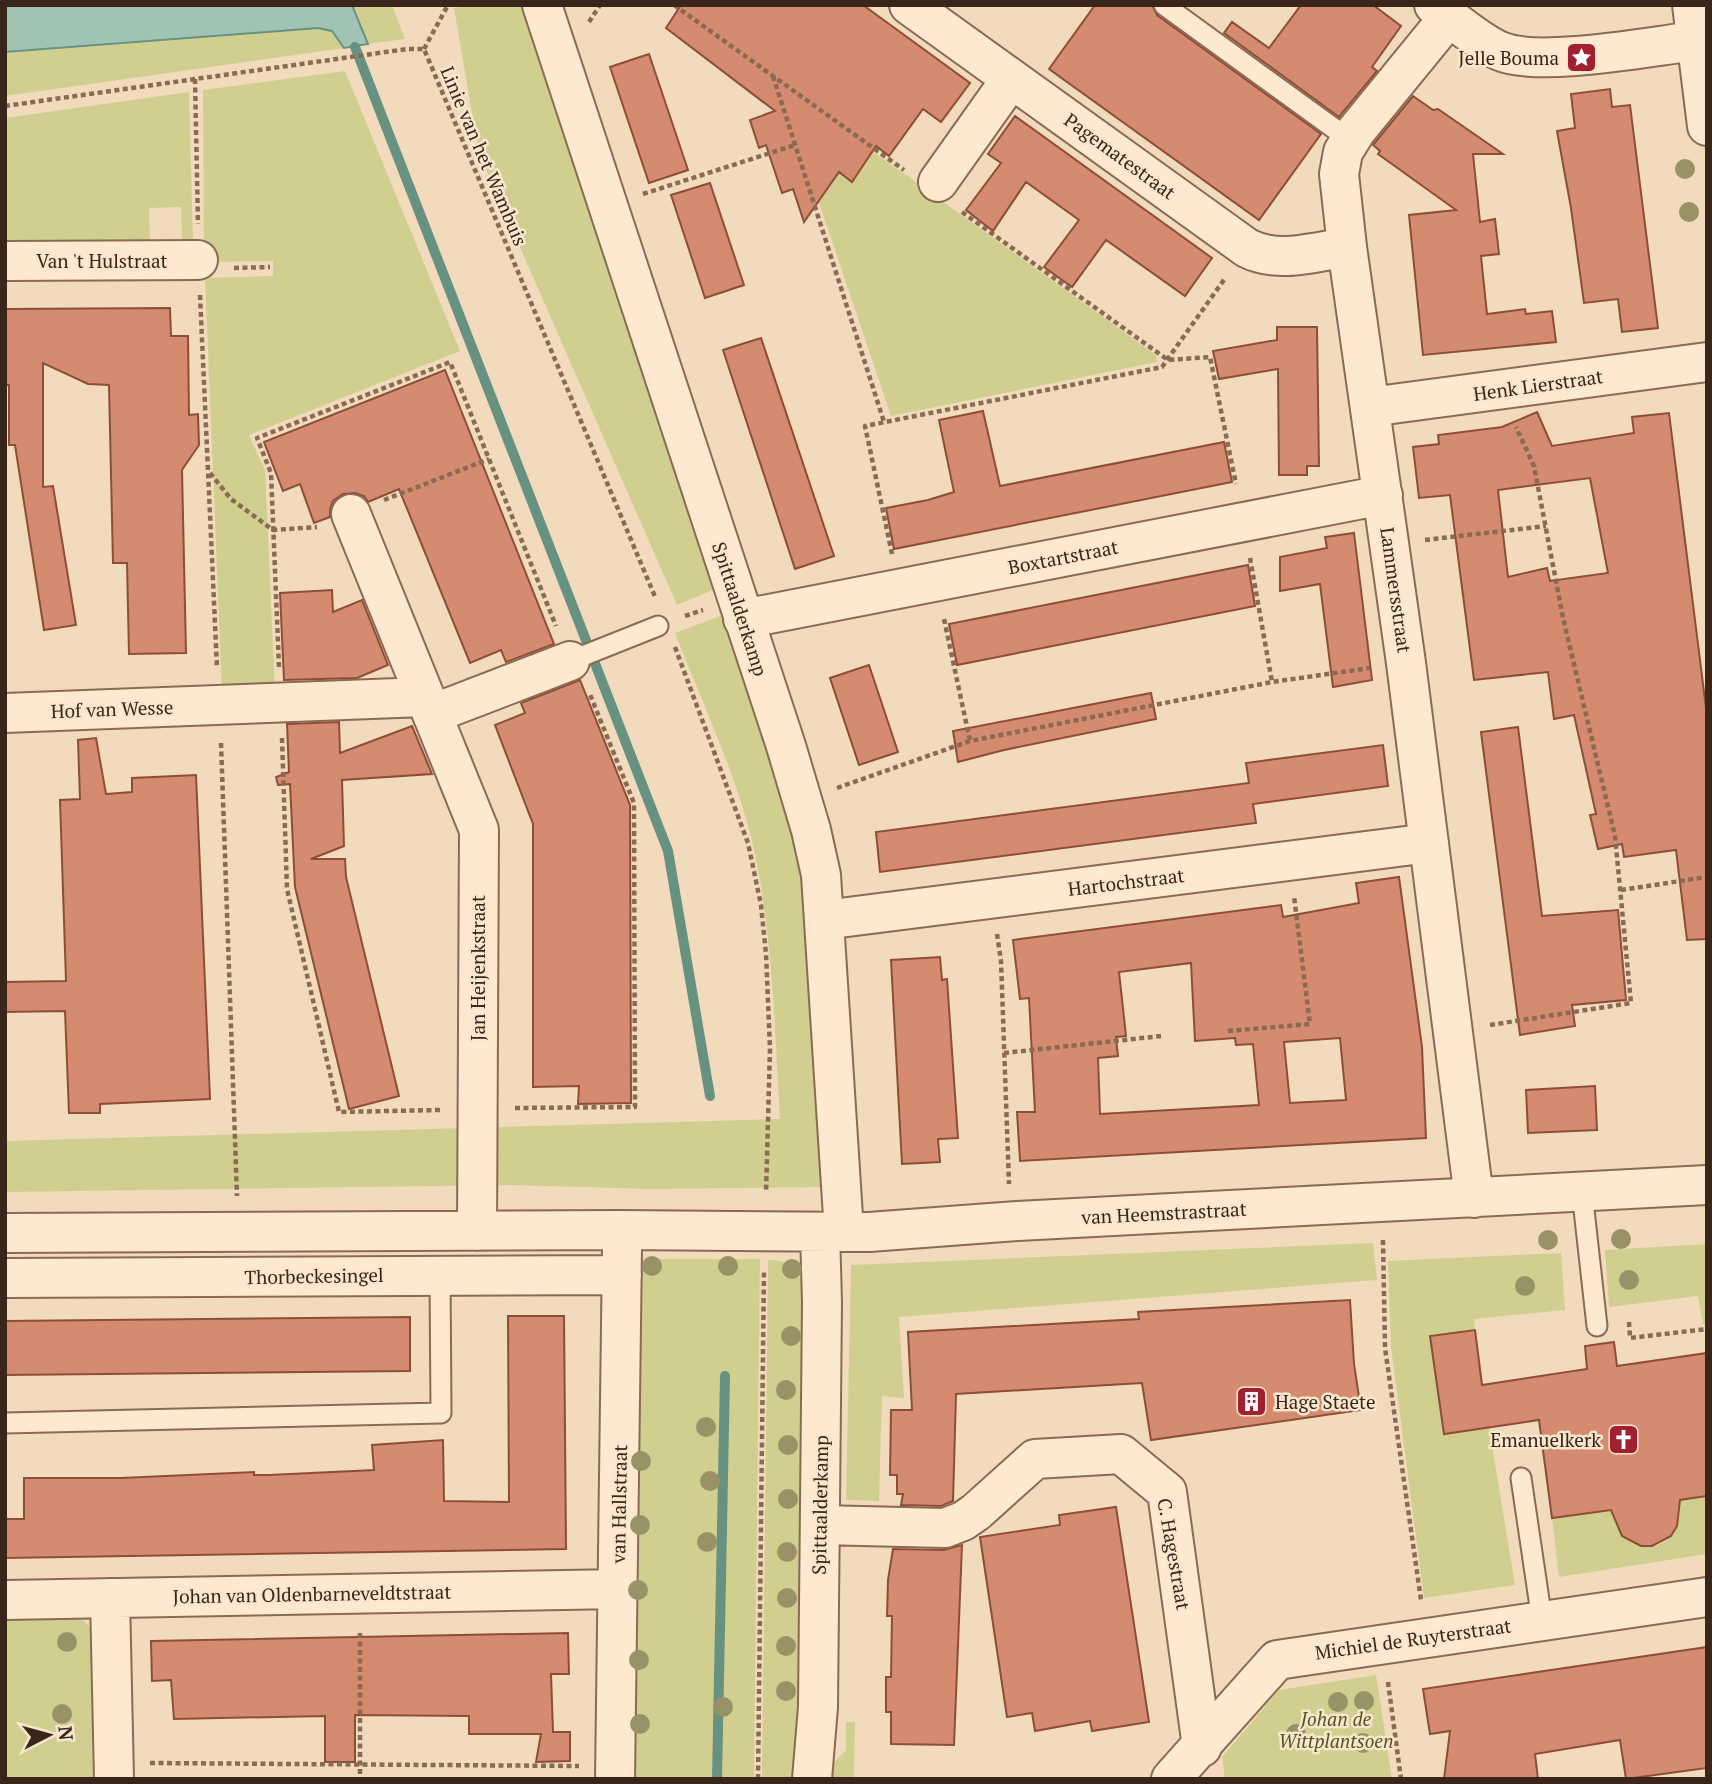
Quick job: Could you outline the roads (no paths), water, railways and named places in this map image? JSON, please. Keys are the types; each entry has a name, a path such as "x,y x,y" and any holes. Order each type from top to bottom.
{"street":[{"name":"Spittaalderkamp","path":"542,5 802,800 821,875 832,1232 822,1302 818,1707 812,1779"},
{"name":"Pagematestraat","path":"909,5 1247,248 1256,252 1286,256 1347,247"},
{"path":"1441,11 1499,51 1523,57 1550,57 1694,23 1707,126"},
{"name":"Lammersstraat","path":"1441,11 1350,140 1343,152 1339,174 1406,663 1474,1198"},
{"path":"934,187 1011,79"},
{"name":"Van 't Hulstraat","path":"5,261 198,260"},
{"name":"Henk Lierstraat","path":"1370,407 1707,362"},
{"name":"Boxtartstraat","path":"740,608 899,589 1383,495"},
{"name":"Jan Heijenkstraat","path":"351,514 479,830 477,1231"},
{"path":"428,705 570,661"},
{"name":"Hof van Wesse","path":"5,713 219,705 428,705"},
{"name":"Hartochstraat","path":"824,920 1429,843"},
{"name":"van Heemstrastraat","path":"621,1230 832,1232 1707,1185"},
{"path":"5,1233 621,1230"},
{"name":"van Hallstraat","path":"615,1773 621,1230"},
{"name":"Thorbeckesingel","path":"5,1279 440,1274 622,1275"},
{"name":"C. Hagestraat","path":"820,1525 945,1528 976,1512 1035,1459 1121,1454 1167,1492 1202,1747"},
{"name":"Johan van Oldenbarneveldtstraat","path":"5,1600 618,1589"},
{"name":"Michiel de Ruyterstraat","path":"1171,1779 1202,1747 1243,1695 1277,1660 1707,1597"},
{"path":"110,1598 114,1771"}],"lane":[{"path":"1164,5 1350,140"},
{"path":"570,661 662,625"},
{"path":"1582,1192 1597,1326"},
{"path":"5,1423 441,1413 440,1274"},
{"path":"1521,1478 1542,1620"}],"waterway":[{"path":"355,47 668,851 710,1096"},
{"path":"717,1779 725,1376"}],"place":[{"name":"Jelle Bouma","path":"1582,58"},
{"name":"Hage Staete","path":"1252,1402"},
{"name":"Emanuelkerk","path":"1624,1440"}],"park label":[{"name":"Johan de Wittplantsoen","path":"1336,1730"}]}
